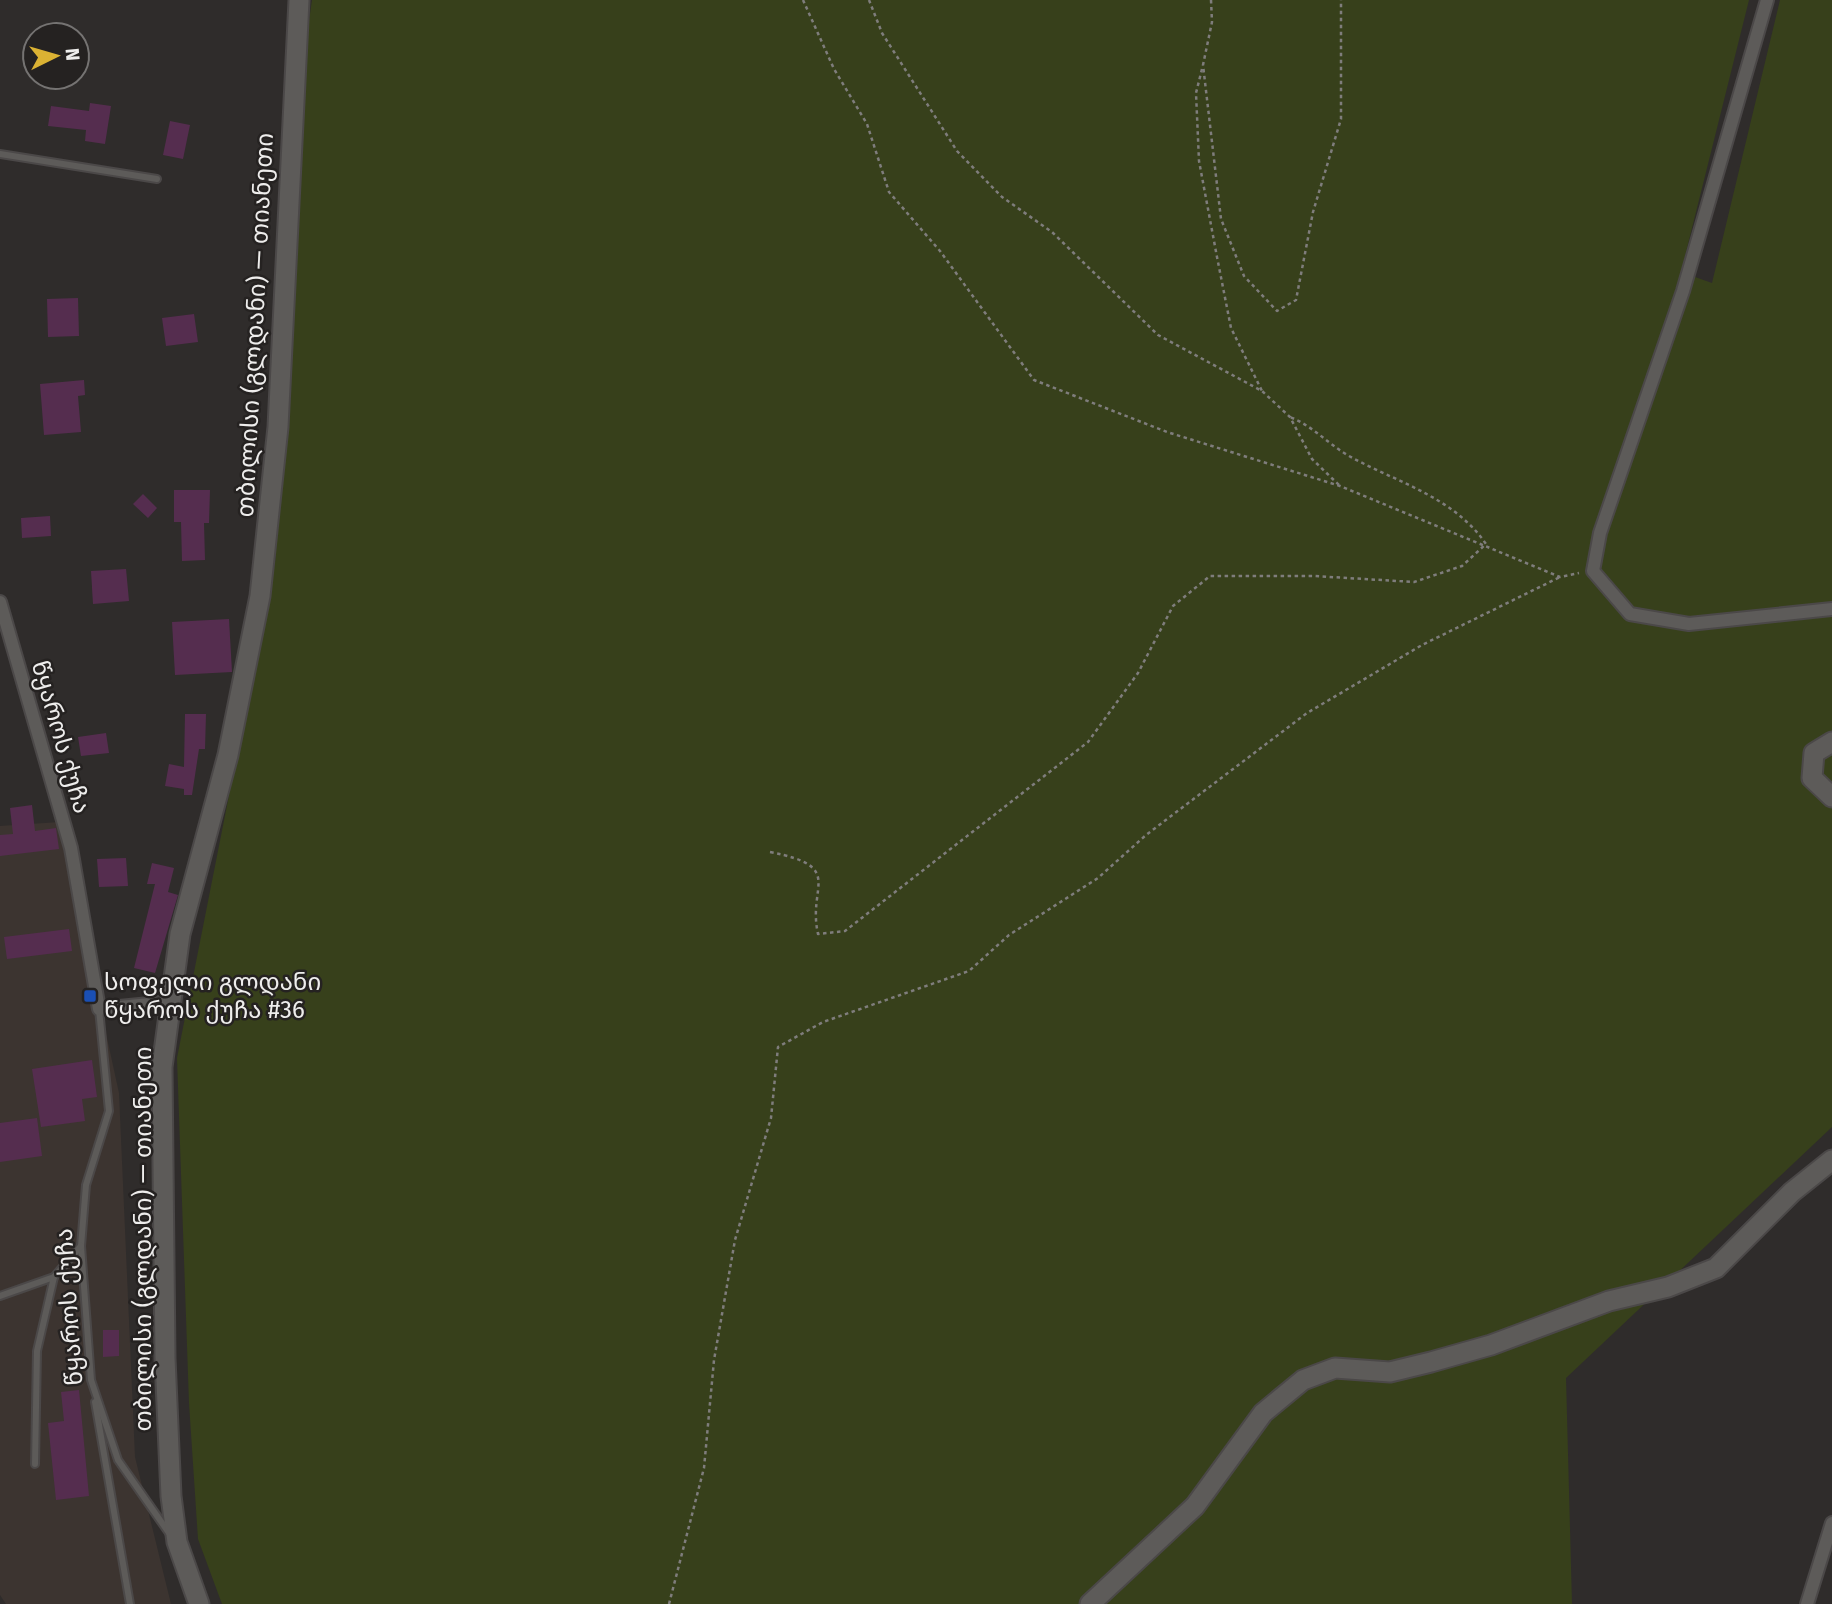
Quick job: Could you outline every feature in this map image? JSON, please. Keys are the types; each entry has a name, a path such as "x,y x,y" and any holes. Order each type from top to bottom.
{"main road":[{"name":"თბილისი (გლდანი) — თიანეთი","path":"199,1604 177,1542 171,1496 165,1358 162,1067 180,933 231,744 260,596 278,427 299,0"},
{"path":"1832,742 1814,753 1812,778 1832,797"},
{"path":"1090,1604 1195,1506 1263,1413 1303,1380 1335,1368 1390,1372 1431,1362 1491,1345 1609,1301 1668,1287 1716,1268 1792,1192 1832,1160"}],"street":[{"path":"1767,0 1683,291 1601,533 1593,571 1630,614 1689,624 1832,609"},
{"name":"წყაროს ქუჩა","path":"0,602 71,848 99,1009"},
{"path":"99,1009 170,1002"},
{"path":"1807,1604 1832,1523"}],"lane":[{"path":"0,154 156,179"},
{"name":"წყაროს ქუჩა","path":"99,1009 109,1111 86,1185 81,1246 91,1380 118,1460 177,1542"},
{"path":"35,1464 37,1352 54,1277 81,1246"},
{"path":"0,1296 54,1277"},
{"path":"91,1380 130,1604"}],"path":[{"path":"803,0 834,69 867,124 889,192 940,251 1034,380 1167,432 1340,486 1486,544 1560,577"},
{"path":"869,0 882,33 957,151 1002,197 1052,232 1158,335 1262,391 1290,417 1312,459 1340,486"},
{"path":"1211,0 1212,22 1196,93 1199,161 1231,328 1262,391"},
{"path":"1203,65 1221,219 1244,276 1276,311 1296,300 1313,212 1341,119 1341,0"},
{"path":"1290,417 1308,424 1351,457 1429,494 1478,533 1486,544"},
{"path":"770,852 797,857 816,871 821,888 814,916 818,934 845,930 1088,742 1138,673 1173,606 1210,576 1314,576 1414,582 1462,566 1486,544"},
{"path":"669,1604 704,1468 714,1360 734,1240 771,1118 778,1047 822,1022 969,971 1009,935 1098,878 1146,835 1307,713 1422,645 1560,577 1593,571"}],"shaded area":[{"path":"60,822 119,1093 135,1457 171,1604 6,1604 0,1595 0,826"}],"green space":[{"path":"312,0 1749,0 1681,272 1712,283 1780,0 1832,0 1832,1127 1566,1378 1572,1604 222,1604 198,1539 189,1403 177,1058 275,563 289,385 306,42"}],"building":[{"path":"90,103 111,106 105,144 85,141 86,130 48,126 51,106 89,111"},
{"path":"170,121 190,125 183,159 163,155"},
{"path":"78,298 79,336 48,337 47,299"},
{"path":"194,314 198,342 166,346 162,318"},
{"path":"84,380 85,395 78,396 81,432 44,435 40,384"},
{"path":"174,490 210,490 209,523 204,523 205,560 182,561 181,522 174,522"},
{"path":"143,494 157,508 148,518 133,504"},
{"path":"50,516 51,536 22,538 21,518"},
{"path":"126,569 129,601 93,604 91,571"},
{"path":"229,619 232,672 175,675 172,622"},
{"path":"185,714 206,714 205,749 199,749 192,795 184,795 184,789 165,786 169,764 184,767"},
{"path":"106,733 109,753 81,756 78,737"},
{"path":"32,805 35,831 56,828 59,849 0,856 0,835 13,834 10,808"},
{"path":"126,858 128,886 99,887 97,859"},
{"path":"152,863 174,868 168,892 178,895 155,973 134,968 155,884 147,884"},
{"path":"69,929 72,951 7,959 4,937"},
{"path":"92,1060 97,1097 82,1099 85,1121 41,1127 32,1069"},
{"path":"37,1118 42,1156 0,1162 0,1123"},
{"path":"103,1330 119,1330 119,1356 103,1357"},
{"path":"79,1390 89,1496 56,1500 48,1423 64,1421 61,1392"}],"place":[{"name":"სოფელი გლდანი წყაროს ქუჩა #36","path":"90,996"}]}
